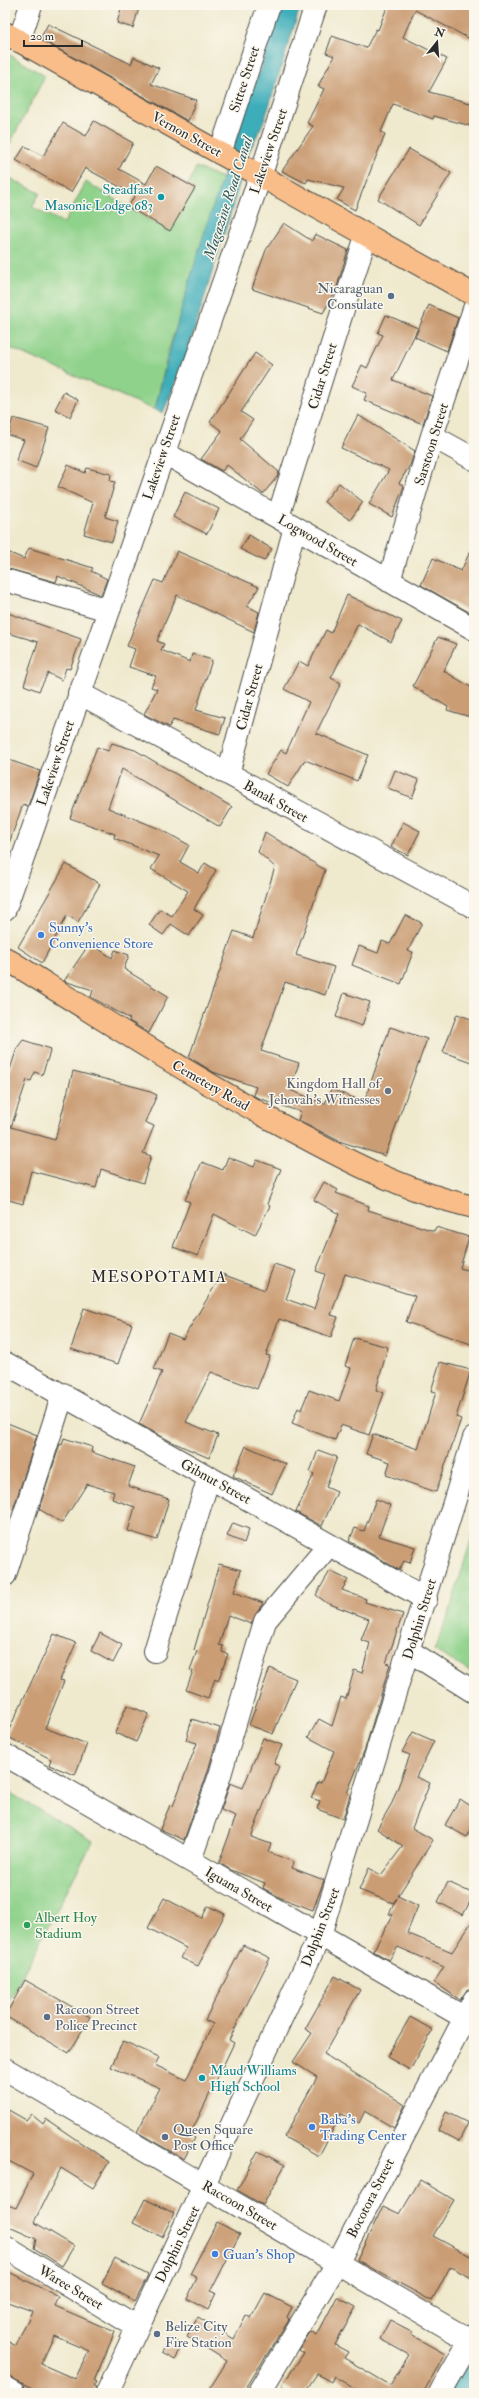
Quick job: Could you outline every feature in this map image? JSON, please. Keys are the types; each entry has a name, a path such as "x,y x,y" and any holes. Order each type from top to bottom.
{"main road":[{"name":"Vernon Street","path":"12,37 254,170 366,236 474,295"},
{"name":"Cemetery Road","path":"5,958 179,1068 332,1152 383,1177 430,1194 474,1207"}],"street":[{"path":"12,37 31,5"},
{"name":"Sittee Street","path":"224,154 269,5"},
{"name":"Lakeview Street","path":"5,909 163,452 254,170 316,5"},
{"name":"Cidar Street","path":"228,774 286,522 366,236"},
{"name":"Sarstoon Street","path":"389,580 432,436 474,309"},
{"path":"432,436 474,459"},
{"name":"Logwood Street","path":"163,452 474,628"},
{"path":"5,580 108,610"},
{"name":"Banak Street","path":"79,693 474,907"},
{"name":"Gibnut Street","path":"5,1363 63,1394 426,1599"},
{"path":"5,1575 63,1394"},
{"name":"Dolphin Street","path":"108,2393 137,2327 205,2185 320,1935 410,1651 474,1438"},
{"path":"155,1652 209,1477"},
{"path":"190,1860 220,1775 265,1621 329,1545"},
{"path":"410,1651 474,1692"},
{"name":"Iguana Street","path":"5,1755 320,1935 471,2013"},
{"name":"Bocotora Street","path":"259,2393 338,2262 471,2013"},
{"name":"Raccoon Street","path":"5,2069 473,2339"},
{"name":"Waree Street","path":"5,2247 137,2327"},
{"path":"440,2393 473,2339"},
{"path":"5,2388 14,2393"}],"green space":[{"path":"5,52 45,76 5,153"},
{"path":"196,167 224,179 168,352 155,410 5,346 5,176 40,193 32,207 64,223 86,182 168,231"},
{"path":"474,1530 474,1674 434,1650 449,1613"},
{"name":"Albert Hoy Stadium","path":"5,1790 93,1841 5,2008"}],"water":[{"name":"Magazine Road Canal","path":"282,5 301,5 265,119 249,152 186,358 163,413 155,410 182,307 213,206"}],"building":[{"path":"122,5 140,5 133,28 117,23"},
{"path":"388,5 474,5 474,41 415,10 403,37 447,59 429,92 474,104 474,115 471,126 434,116 433,119 393,104 381,132 385,134 355,210 337,200 344,188 308,179 306,183 282,171 313,126 307,123 324,89 318,86 334,56 326,53 332,36 366,48 376,29 378,30"},
{"path":"48,24 131,64 134,57 159,68 151,84 196,100 188,121 40,39"},
{"path":"94,121 133,143 119,169 146,184 156,166 195,188 170,231 128,207 135,195 85,168 71,192 16,160 25,146 43,156 63,123 86,136"},
{"path":"409,149 451,173 419,225 378,199"},
{"path":"284,223 312,241 315,234 348,250 336,290 323,313 252,289 266,250"},
{"path":"429,305 458,318 447,351 415,337"},
{"path":"386,315 418,328 393,380 432,396 423,424 364,400 367,393 352,386 362,365 367,368 383,335 378,333"},
{"path":"255,353 272,365 241,412 253,420 240,439 279,472 277,477 263,494 227,465 222,471 201,459 222,431 210,422"},
{"path":"64,392 78,400 70,417 55,409"},
{"path":"358,415 415,451 410,465 399,483 404,486 392,517 369,504 389,470 341,448"},
{"path":"13,418 49,428 36,468 16,460 24,440 8,435"},
{"path":"68,465 85,473 87,468 111,474 110,481 115,482 105,517 118,521 112,542 84,534 93,503 58,487"},
{"path":"339,483 363,502 350,520 324,502"},
{"path":"185,492 219,509 207,534 173,517"},
{"path":"249,535 272,549 264,561 240,549"},
{"path":"474,543 474,615 421,585 433,558 461,571"},
{"path":"29,548 93,568 91,571 107,579 101,595 58,576 56,582 5,568 5,551 24,559"},
{"path":"177,551 259,587 247,606 259,612 254,632 177,595 157,641 164,644 161,650 190,662 192,654 212,660 196,710 225,718 220,734 173,720 169,727 144,714 157,689 151,687 156,676 129,667 135,649 127,646 134,628 155,580 163,583"},
{"path":"347,595 402,621 391,642 358,624 331,678 341,683 316,733 368,755 357,781 305,760 288,787 266,774 281,750 286,753 309,702 284,689 299,661 308,666 326,630 331,633"},
{"path":"5,612 81,639 70,669 66,668 62,680 48,673 39,691 24,685 38,642 5,632"},
{"path":"438,637 456,644 444,671 474,689 474,718 447,710 448,707 413,686"},
{"path":"112,743 135,750 232,807 220,827 122,769 108,808 160,829 189,845 180,862 199,873 205,863 216,870 194,909 203,915 189,936 171,924 163,935 149,925 160,909 172,916 188,891 151,869 159,856 114,838 115,834 70,818 97,747 108,751"},
{"path":"9,760 40,771 28,806 23,804 7,849 5,848 5,771"},
{"path":"395,770 419,780 412,798 388,788"},
{"path":"403,822 420,831 408,855 391,847"},
{"path":"265,832 325,870 296,955 334,967 325,995 285,982 261,1051 299,1063 290,1090 325,1104 331,1089 364,1102 390,1027 427,1039 385,1156 339,1141 298,1120 301,1112 258,1098 253,1095 256,1087 213,1072 189,1057 234,931 253,938 275,867 258,852"},
{"path":"66,864 100,884 78,922 67,915 42,963 18,947"},
{"path":"405,915 422,923 408,951 413,952 401,984 352,965 359,946 378,953 382,941 390,944"},
{"path":"90,943 112,958 115,950 129,955 124,969 168,996 149,1033 129,1021 130,1019 91,997 93,990 64,981"},
{"path":"344,993 370,1002 362,1026 336,1017"},
{"path":"457,1014 474,1020 474,1063 443,1052"},
{"path":"23,1040 51,1049 42,1075 35,1072 31,1081 27,1080 11,1127 55,1140 73,1071 144,1089 157,1095 145,1122 154,1126 143,1153 151,1156 143,1183 101,1169 96,1188 31,1171 23,1204 5,1199 5,1085 17,1048"},
{"path":"228,1157 254,1167 257,1160 281,1169 267,1204 270,1206 255,1235 214,1214 198,1256 173,1247 190,1202 185,1200 202,1162 223,1170"},
{"path":"324,1182 338,1190 336,1193 369,1206 368,1210 434,1231 436,1227 469,1237 460,1268 474,1272 474,1345 406,1322 415,1296 345,1274 331,1315 338,1317 331,1337 279,1319 266,1355 270,1356 257,1389 211,1372 186,1422 218,1435 209,1458 172,1442 139,1424 162,1372 154,1369 168,1333 183,1339 222,1274 265,1290 274,1264 296,1271 286,1299 314,1309 325,1274 316,1271 339,1214 314,1200"},
{"path":"84,1308 132,1324 118,1364 71,1349"},
{"path":"354,1338 388,1347 376,1390 384,1393 369,1435 341,1425 335,1440 292,1423 298,1408 301,1410 309,1390 339,1401 351,1368 345,1366"},
{"path":"440,1362 471,1370 456,1417 461,1419 436,1492 386,1475 390,1462 366,1454 373,1434 418,1449 436,1392 431,1391"},
{"path":"5,1422 37,1435 13,1510 5,1506"},
{"path":"64,1438 92,1447 91,1452 135,1467 128,1486 169,1499 157,1540 128,1531 135,1507 112,1499 114,1492 87,1484 62,1523 39,1509 60,1444 62,1445"},
{"path":"246,1446 286,1464 272,1494 233,1476"},
{"path":"318,1450 337,1457 326,1487 337,1492 322,1526 296,1512 314,1474 310,1472"},
{"path":"376,1499 390,1505 379,1536 415,1547 410,1563 404,1561 399,1570 349,1541 355,1528 364,1531"},
{"path":"233,1523 249,1529 244,1543 227,1536"},
{"path":"219,1564 241,1570 234,1592 263,1603 251,1624 228,1615 219,1645 223,1646 222,1652 228,1654 218,1681 215,1679 208,1698 186,1690 193,1671 190,1670 197,1651 194,1650"},
{"path":"330,1571 348,1580 342,1590 366,1599 365,1602 403,1614 386,1663 390,1664 365,1749 347,1793 350,1795 343,1819 317,1809 320,1801 311,1798 318,1782 321,1783 334,1751 308,1737 319,1719 332,1726 341,1697 346,1699 354,1670 362,1673 370,1643 361,1640 369,1619 327,1603 316,1595"},
{"path":"100,1633 122,1645 113,1663 91,1651"},
{"path":"54,1634 76,1643 60,1680 64,1681 45,1728 87,1744 75,1775 49,1765 51,1759 6,1736"},
{"path":"270,1668 296,1679 273,1734 249,1725"},
{"path":"127,1705 149,1714 136,1742 115,1733"},
{"path":"192,1719 220,1728 208,1771 184,1840 160,1829 170,1805 173,1806 197,1743 186,1740"},
{"path":"413,1732 434,1741 416,1777 430,1783 412,1828 433,1840 398,1896 418,1906 407,1933 452,1952 474,1918 474,1988 467,1990 460,2000 434,1982 444,1967 398,1947 389,1960 373,1951 393,1915 389,1914 397,1898 393,1903 359,1890 369,1868 381,1875 403,1846 377,1829 392,1803 410,1755 402,1752"},
{"path":"263,1738 282,1745 274,1764 279,1766 251,1837 271,1844 268,1852 294,1862 292,1868 324,1880 313,1910 281,1898 263,1888 265,1883 231,1870 219,1863 236,1816 221,1810 230,1783 243,1788"},
{"path":"460,1799 474,1808 474,1824 467,1837 445,1825"},
{"path":"448,1882 474,1894 463,1915 438,1902"},
{"path":"164,1898 202,1918 208,1906 225,1914 198,1966 181,1958 186,1948 148,1928"},
{"path":"243,1945 270,1958 229,2040 234,2043 190,2135 195,2138 184,2159 137,2132 160,2088 111,2067 123,2041 159,2057 155,2065 186,2080 213,2024 205,2020"},
{"path":"335,1976 360,1990 324,2054 405,2105 394,2128 365,2111 359,2123 341,2114 319,2156 284,2137 317,2077 293,2062 312,2033 305,2029"},
{"name":"Raccoon Street Police Precinct","path":"25,1980 90,2017 69,2053 5,2016"},
{"path":"410,2017 433,2030 410,2070 387,2057"},
{"path":"5,2108 26,2120 31,2114 43,2124 46,2119 109,2162 93,2188 61,2168 34,2222 74,2246 62,2266 34,2248 36,2239 5,2225 5,2204 16,2208 33,2174 5,2159"},
{"path":"446,2112 468,2123 459,2141 438,2130"},
{"path":"258,2151 285,2165 263,2205 237,2190"},
{"path":"420,2180 454,2200 433,2236 474,2258 474,2279 450,2267 432,2301 357,2260 383,2206 400,2214"},
{"path":"145,2199 174,2213 162,2237 133,2223"},
{"name":"Guan's Shop","path":"217,2222 240,2234 211,2291 216,2293 208,2310 187,2299 197,2278 190,2274"},
{"path":"115,2258 148,2275 135,2301 102,2283"},
{"path":"5,2270 59,2297 55,2306 115,2332 94,2381 96,2382 93,2387 96,2388 95,2393 44,2393 5,2376 5,2340 16,2346 32,2311 5,2301","holes":["54,2336 89,2351 75,2379 41,2364"]},
{"path":"265,2293 292,2307 287,2317 289,2319 243,2393 207,2393 227,2361 187,2336 198,2317 234,2339 246,2315 251,2318"},
{"path":"337,2297 356,2307 335,2345 348,2352 344,2358 390,2385 409,2355 380,2339 390,2320 413,2332 411,2335 445,2354 423,2393 361,2393 334,2376 331,2382 317,2374 304,2393 294,2393 282,2385 304,2353 299,2350 311,2331 317,2335"},
{"path":"169,2338 182,2345 174,2359 161,2352"}],"waterway":[{"path":"458,2393 474,2365"}],"place":[{"name":"Steadfast Masonic Lodge 683","path":"161,197"},
{"name":"Nicaraguan Consulate","path":"391,296"},
{"name":"Sunny's Convenience Store","path":"41,935"},
{"name":"Kingdom Hall of Jehovah's Witnesses","path":"388,1091"},
{"name":"Albert Hoy Stadium","path":"27,1925"},
{"name":"Raccoon Street Police Precinct","path":"47,2017"},
{"name":"Maud Williams High School","path":"202,2078"},
{"name":"Baba's Trading Center","path":"312,2127"},
{"name":"Queen Square Post Office","path":"165,2137"},
{"name":"Guan's Shop","path":"215,2254"},
{"name":"Belize City Fire Station","path":"157,2334"}],"district":[{"name":"MESOPOTAMIA","path":"159,1276"}]}
